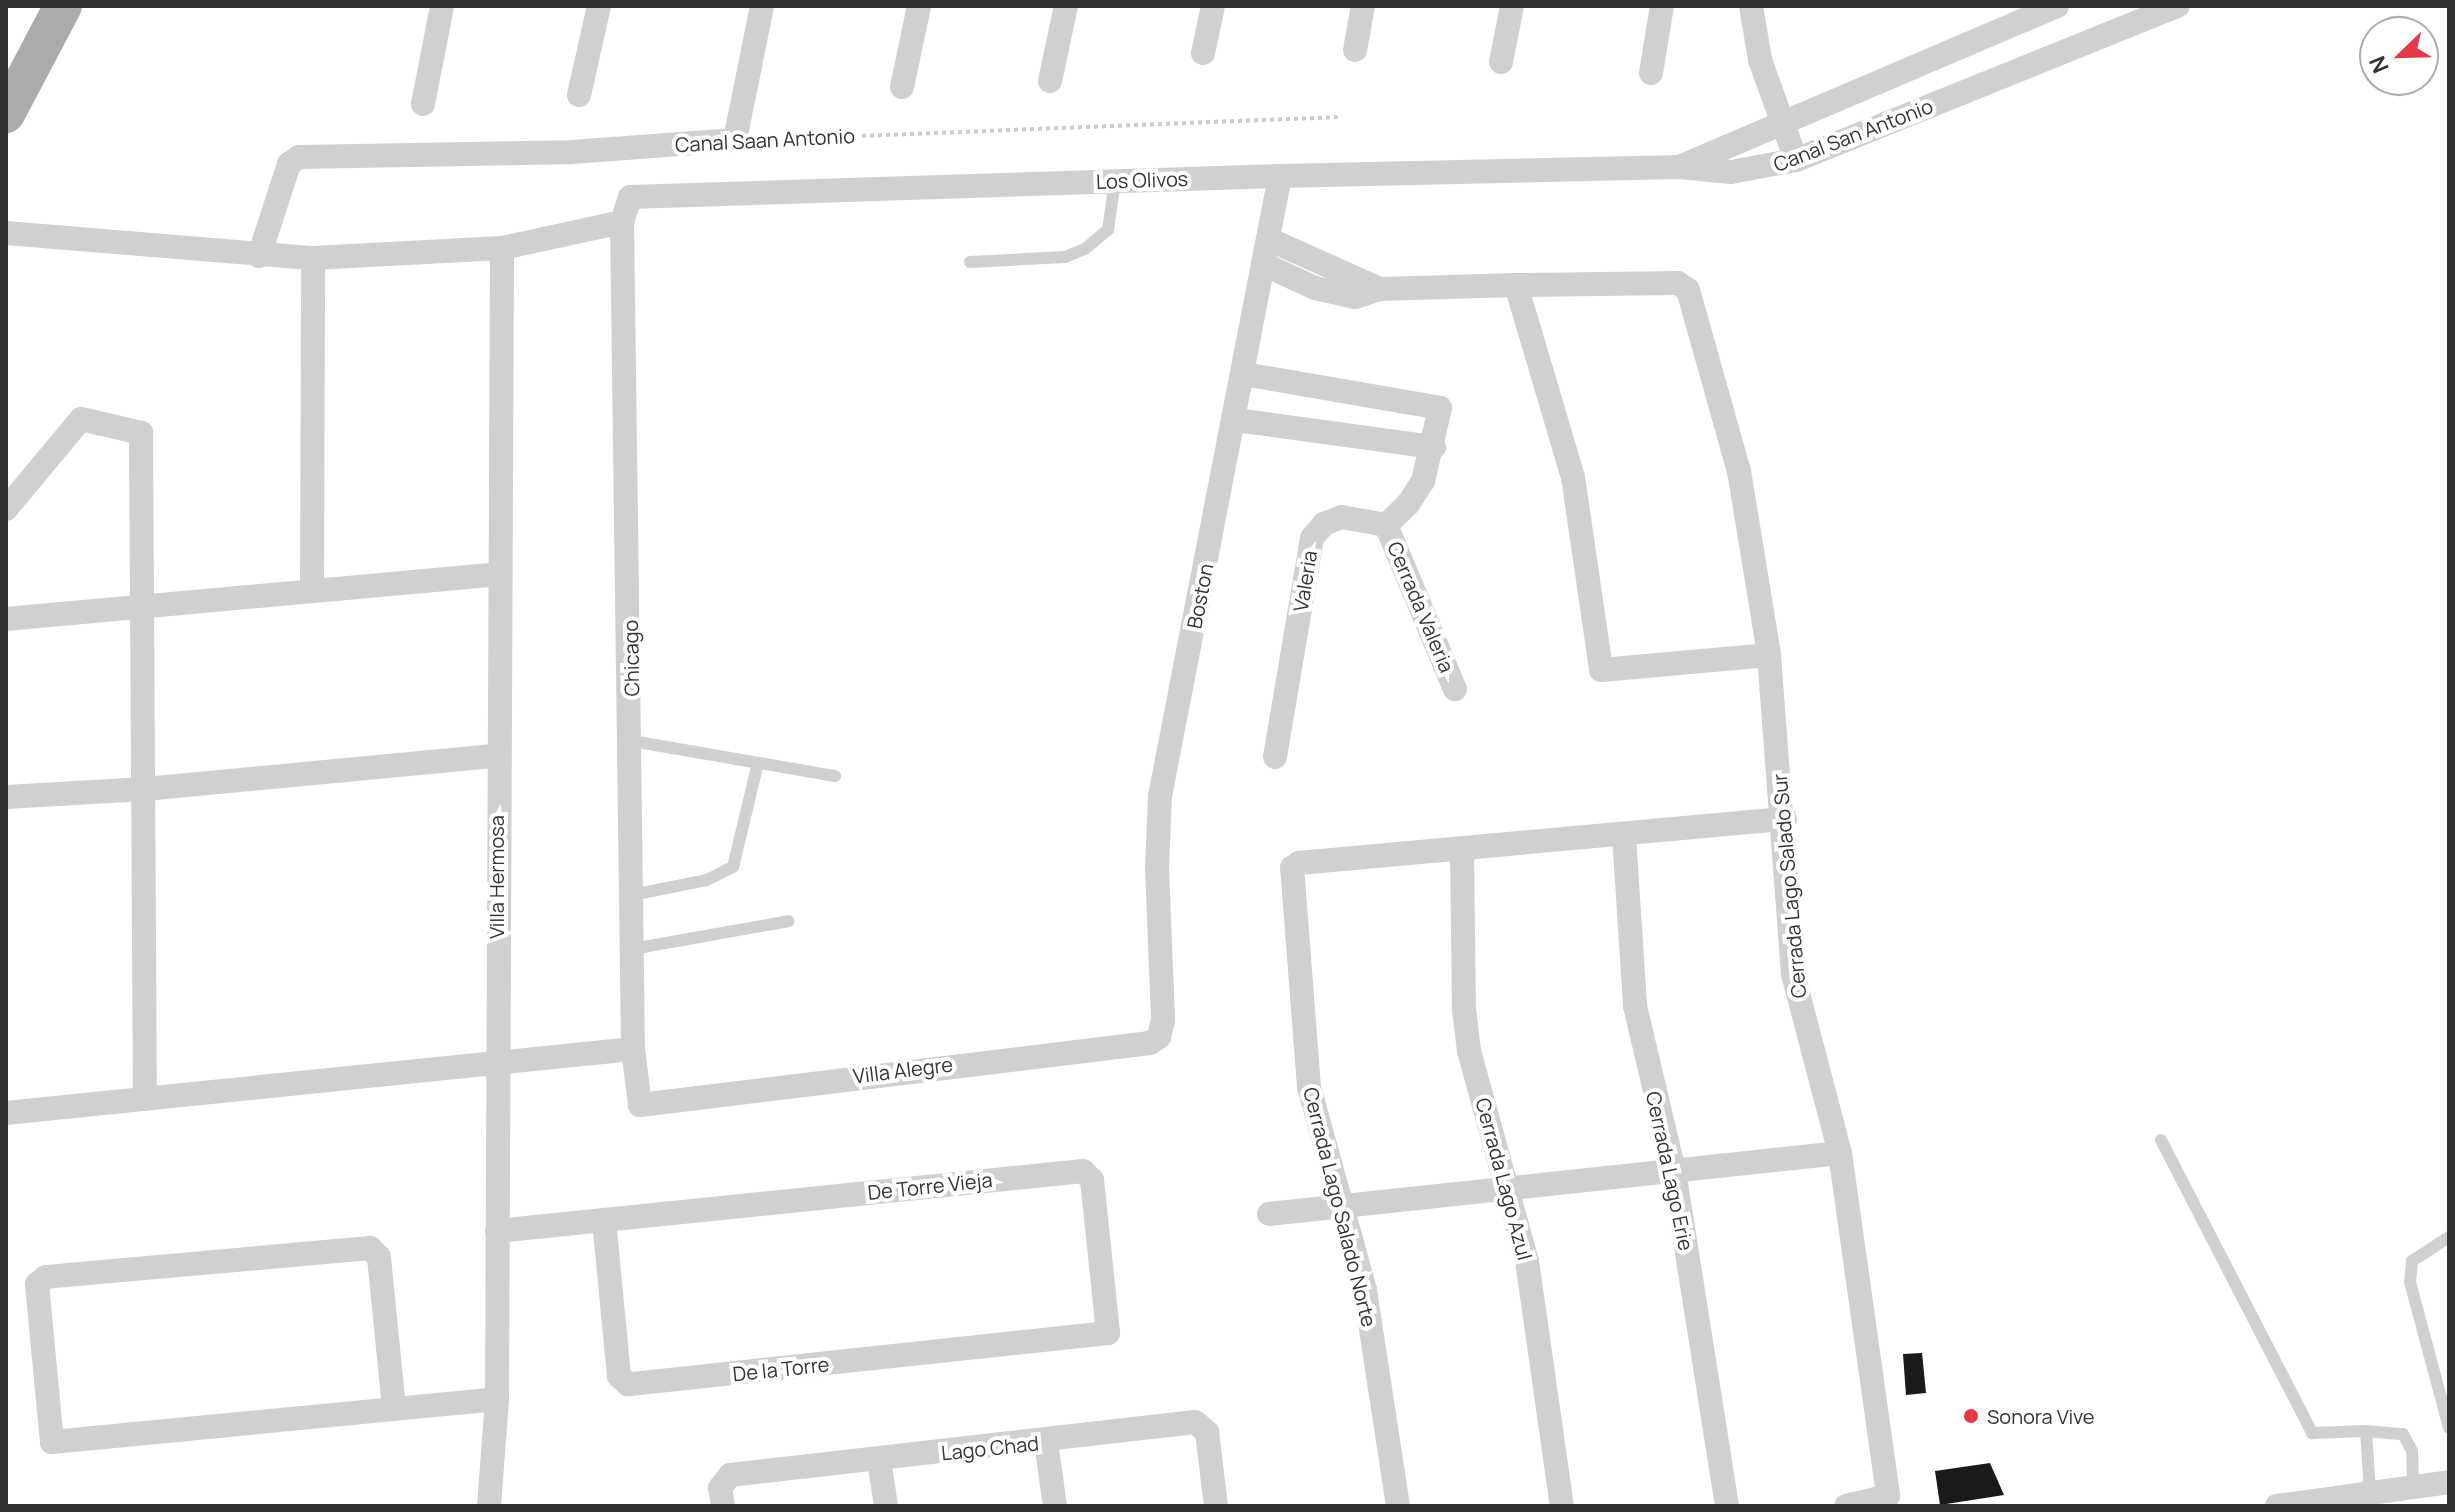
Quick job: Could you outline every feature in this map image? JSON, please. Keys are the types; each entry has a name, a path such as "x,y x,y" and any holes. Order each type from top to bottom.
{"main road":[{"path":"6,114 63,6"}],"street":[{"path":"423,104 442,6"},
{"path":"579,95 599,6"},
{"path":"735,140 762,6"},
{"path":"902,87 919,6"},
{"path":"1050,81 1066,6"},
{"path":"1203,53 1213,6"},
{"path":"1355,50 1363,6"},
{"path":"1501,62 1512,6"},
{"path":"1651,73 1662,6"},
{"path":"1751,6 1760,60 1796,160"},
{"name":"Canal San Antonio","path":"1680,167 2057,6"},
{"name":"Canal San Antonio","path":"1680,167 1731,172 1796,160 2178,6"},
{"name":"Canal Saan Antonio","path":"259,256 295,158 572,152 735,140"},
{"name":"Los Olivos","path":"622,222 628,200 635,196 1680,167"},
{"name":"Boston","path":"1163,1020 1157,868 1160,796 1236,420 1280,176"},
{"path":"6,233 313,258 502,248 622,222"},
{"name":"Chicago","path":"622,222 635,1095"},
{"path":"1268,239 1380,289"},
{"name":"Villa Hermosa","path":"489,1506 497,1399 496,756 502,248"},
{"path":"312,590 313,258"},
{"path":"1263,264 1324,291 1355,297 1380,289 1516,285 1573,477 1601,670 1769,655"},
{"name":"Cerrada Lago Salado Sur","path":"1516,285 1678,283 1688,290 1731,432 1769,655 1785,819 1793,974 1840,1153 1888,1496 1846,1506"},
{"path":"1244,374 1440,408 1434,447 1423,481 1386,525"},
{"path":"6,509 81,419 139,429 145,605 145,1099"},
{"path":"1236,420 1434,447"},
{"name":"Valeria","path":"1275,757 1312,538 1324,524 1342,517 1386,525"},
{"name":"Cerrada Valeria","path":"1386,525 1455,689"},
{"path":"6,619 498,574"},
{"path":"6,797 145,789 496,756"},
{"path":"1462,851 1785,819"},
{"name":"Cerrada Lago Erie","path":"1624,835 1635,1006 1674,1171 1727,1506"},
{"name":"Cerrada Lago Salado Norte","path":"1398,1506 1365,1290 1309,1087 1292,873 1299,863 1462,851"},
{"name":"Cerrada Lago Azul","path":"1462,851 1464,1009 1469,1051 1534,1294 1562,1506"},
{"name":"Villa Alegre","path":"635,1095 642,1105 886,1071 1150,1043 1162,1031 1163,1020"},
{"path":"6,1113 633,1049"},
{"path":"1269,1214 1840,1153"},
{"name":"De Torre Vieja","path":"604,1220 1083,1171 1092,1180 1108,1330 1102,1336"},
{"path":"497,1231 604,1220"},
{"name":"De la Torre","path":"604,1220 619,1376 628,1384 1102,1336"},
{"path":"394,1408 379,1257 370,1248 46,1277 37,1284 52,1442 497,1399"},
{"name":"Lago Chad","path":"723,1506 720,1488 730,1475 1201,1423 1207,1432 1216,1506"},
{"path":"1046,1442 1055,1506"},
{"path":"879,1460 886,1506"},
{"path":"2277,1506 2449,1482"}],"lane":[{"path":"970,262 1065,257 1085,249 1108,230 1115,181"},
{"path":"632,741 835,776"},
{"path":"632,895 707,880 733,867 758,763"},
{"path":"632,949 789,921"},
{"path":"2161,1140 2312,1433 2366,1431 2403,1434 2412,1451 2413,1487"},
{"path":"2449,1237 2412,1261 2410,1282 2449,1428"},
{"path":"2366,1431 2370,1493"}],"path":[{"name":"Canal Saan Antonio","path":"735,140 1339,117"}],"building":[{"path":"1922,1353 1926,1393 1906,1395 1903,1354"},
{"path":"1990,1463 2004,1495 1940,1505 1935,1471"}],"place":[{"name":"Sonora Vive","path":"1971,1416"}]}
